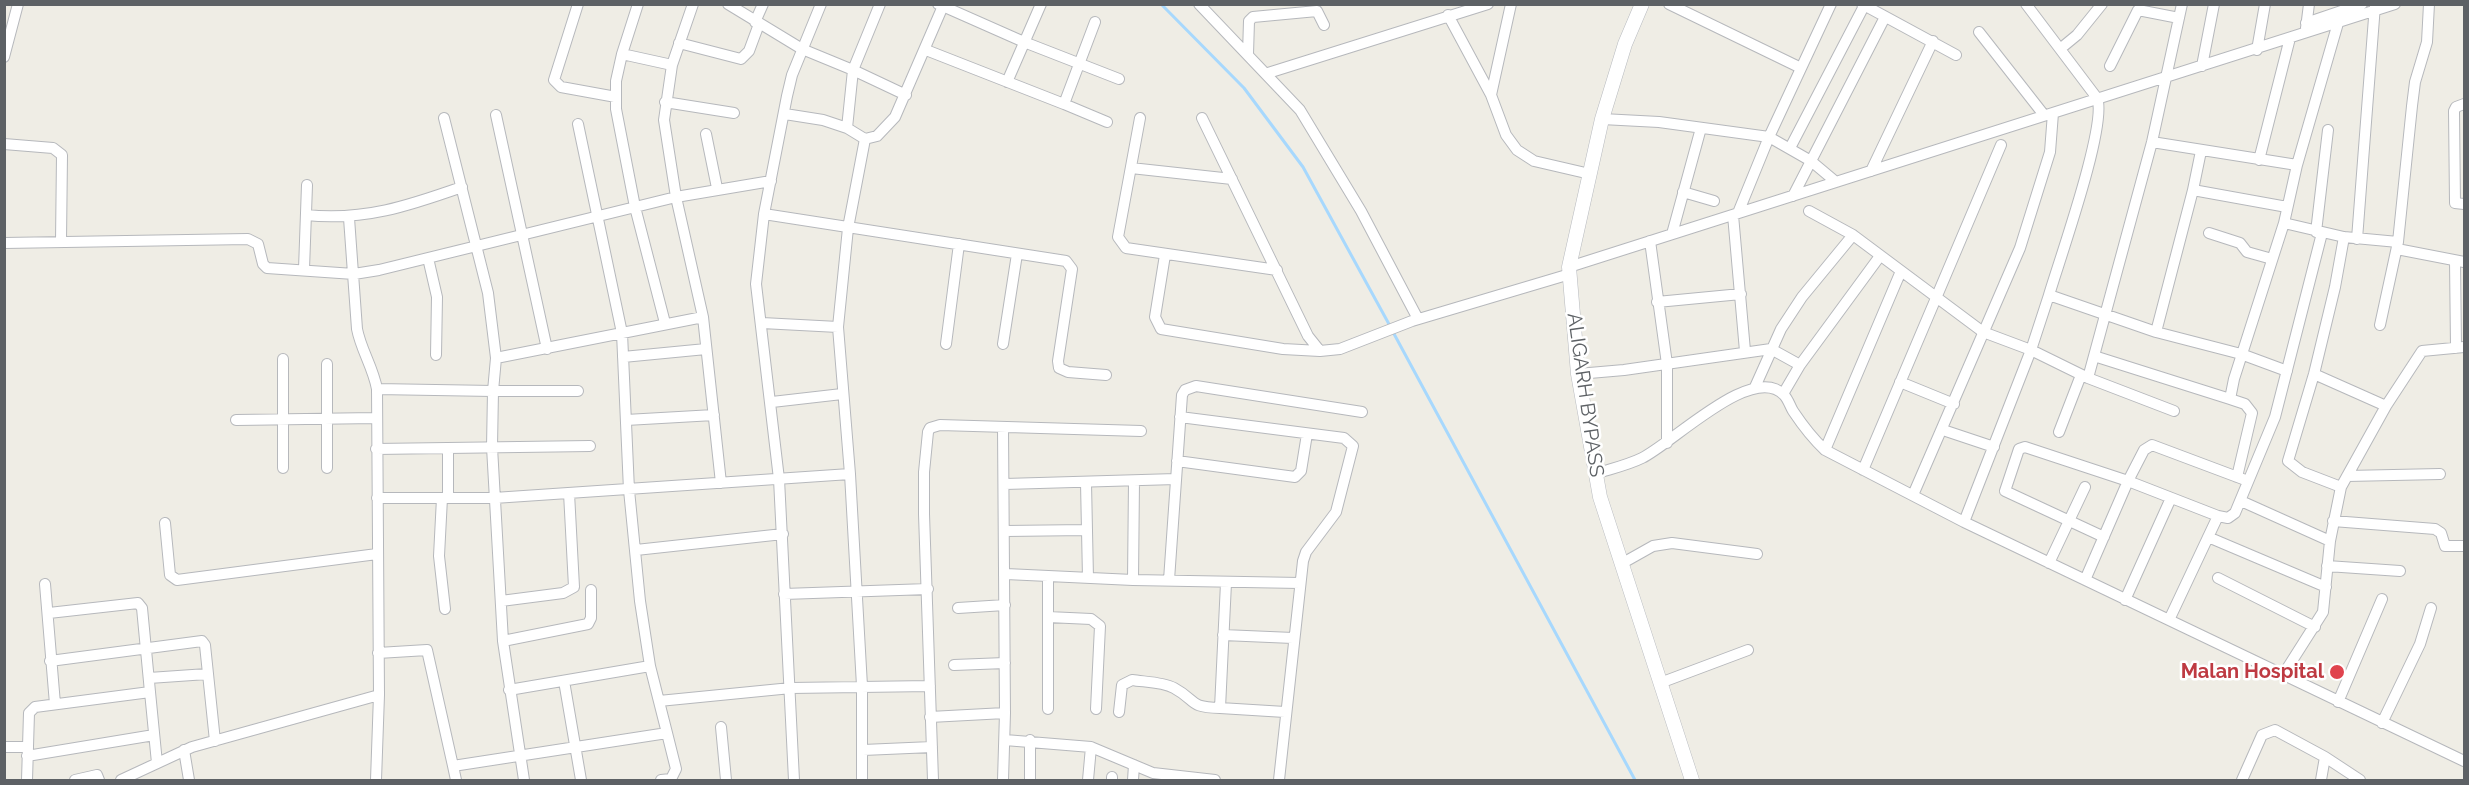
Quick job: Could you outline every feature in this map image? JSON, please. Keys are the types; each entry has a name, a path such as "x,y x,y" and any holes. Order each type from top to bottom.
{"main road":[{"name":"ALIGARH BYPASS","path":"1642,4 1625,44 1602,118 1570,271 1578,374 1595,474 1621,564 1692,780"}],"street":[{"path":"4,57 18,4"},
{"path":"578,4 554,80 561,87 616,97"},
{"path":"693,4 672,65 665,102 666,138 676,197 703,317 720,483"},
{"path":"728,4 802,49 906,95"},
{"path":"679,43 741,59 748,51 763,4"},
{"path":"794,780 779,479 772,402 756,284 764,214 792,75 821,4"},
{"path":"847,128 853,70 880,4"},
{"path":"1007,82 1041,4"},
{"path":"1200,4 1300,110 1320,140 1415,320"},
{"path":"1268,74 1488,4"},
{"path":"1491,95 1511,4"},
{"path":"1670,4 1801,68"},
{"path":"1745,351 1735,214 1831,4"},
{"path":"1964,522 2031,350 2049,295 2092,148 2099,104 2026,4"},
{"path":"2060,49 2077,35 2102,4"},
{"path":"2059,432 2094,356 2152,142 2182,4"},
{"path":"2202,66 2214,4"},
{"path":"2257,50 2265,4"},
{"path":"2306,29 2309,4"},
{"path":"1165,255 1155,317 1161,329 1283,349 1320,351 1340,349 1415,320 1570,271 1650,241 1871,171 2099,104 2167,78 2290,38 2362,4"},
{"path":"2306,29 2338,23 2374,8 2395,4"},
{"path":"2380,325 2398,246 2415,82 2427,42 2429,4"},
{"path":"637,5 622,54 616,81 616,97 635,207 665,323"},
{"path":"865,140 877,136 888,127 906,95 926,50 940,5 1078,65 1119,79"},
{"path":"1790,148 1863,5 1956,55"},
{"path":"2358,239 2374,8"},
{"path":"2110,66 2138,10 2179,18"},
{"path":"1248,54 1249,21 1253,17 1317,11 1324,25"},
{"path":"1448,15 1491,95 1506,135 1517,150 1534,160 1590,174"},
{"path":"1793,196 1885,17"},
{"path":"1064,104 1095,22"},
{"path":"2230,399 2241,354 2284,223 2297,165 2338,23"},
{"path":"1913,495 2020,248 2050,152 2051,118 1979,33"},
{"path":"2259,160 2290,38"},
{"path":"1871,171 1933,41"},
{"path":"926,50 1107,122"},
{"path":"622,54 672,65"},
{"path":"665,102 734,113"},
{"path":"2464,104 2456,107 2454,111 2455,202 2464,204"},
{"path":"785,114 823,120 847,128 865,140"},
{"path":"496,115 547,349"},
{"path":"444,118 488,293 496,358 492,447 503,641 524,780"},
{"path":"1140,118 1118,237 1120,243 1126,248 1165,255 1278,270"},
{"path":"1202,118 1278,270 1308,336 1320,351"},
{"path":"1602,118 1769,137 1811,161 1836,182"},
{"path":"579,124 596,218 622,333 629,490 650,666 676,769 670,779 661,780"},
{"path":"1672,234 1701,128"},
{"path":"2104,537 2005,491 2019,449 2025,447 2128,481 2218,516 2232,516 2241,501 2276,417 2319,232 2328,130"},
{"path":"706,134 717,188"},
{"path":"862,780 862,686 858,590 838,327 848,228 865,140"},
{"path":"2152,142 2297,165"},
{"path":"4,144 53,148 62,155 61,241"},
{"path":"1863,470 2001,145"},
{"path":"2156,332 2201,151"},
{"path":"1131,168 1232,179"},
{"path":"4,243 248,239 258,244 263,264 267,268 354,274 522,237 676,197 717,188 771,181"},
{"path":"304,269 307,185"},
{"path":"306,215 349,218 407,206 462,188"},
{"path":"2193,190 2287,207"},
{"path":"1683,192 1714,201"},
{"path":"1809,211 1853,235 1983,332 2031,350 2084,376 2174,411"},
{"path":"764,214 1066,261 1071,264 1072,269 1058,361 1059,368 1068,372 1106,375"},
{"path":"349,218 359,342 374,373 376,389 379,695 376,780"},
{"path":"2283,675 2323,612 2330,541 2341,487 2386,406 2422,351 2460,347 2460,261 2284,223"},
{"path":"2209,233 2240,243 2247,252 2272,259"},
{"path":"1755,387 1780,329 1802,297 1853,235"},
{"path":"2341,487 2302,472 2288,461 2314,374 2344,237"},
{"path":"1650,241 1667,363 1667,443"},
{"path":"946,344 959,244"},
{"path":"1003,344 1017,254"},
{"path":"1784,394 1800,365 1880,256"},
{"path":"428,258 437,297 436,355"},
{"path":"1825,450 1901,271"},
{"path":"1657,302 1741,294"},
{"path":"2049,295 2156,332 2241,354 2287,371"},
{"path":"496,358 703,317"},
{"path":"762,323 838,327"},
{"path":"623,357 706,349"},
{"path":"1578,374 1771,349 1800,365"},
{"path":"2094,356 2245,404 2252,413 2236,477"},
{"path":"283,359 283,468"},
{"path":"327,364 327,468"},
{"path":"2314,374 2386,406"},
{"path":"1900,382 1954,404"},
{"path":"1169,580 1182,395 1190,386 1362,412"},
{"path":"1595,474 1641,458 1667,443 1735,394 1755,387 1767,387 1784,394 1812,439 1825,450 1964,522 2464,761"},
{"path":"376,389 578,392"},
{"path":"772,402 842,394"},
{"path":"626,420 714,415"},
{"path":"1180,417 1344,438 1353,446 1336,512 1306,552 1293,638 1279,780"},
{"path":"236,420 376,418"},
{"path":"933,780 924,472 930,428 940,425 1141,431"},
{"path":"1003,428 1006,574 1003,780"},
{"path":"1943,430 1994,447"},
{"path":"1177,461 1295,477 1301,471 1307,434"},
{"path":"2085,580 2128,481 2144,450 2152,445 2248,481"},
{"path":"376,449 590,446"},
{"path":"445,609 439,556 448,448"},
{"path":"377,498 494,498 850,474"},
{"path":"2347,476 2440,474"},
{"path":"1005,484 1176,480"},
{"path":"1133,580 1134,481"},
{"path":"1086,483 1088,578"},
{"path":"2049,563 2085,487"},
{"path":"501,601 563,593 574,587 569,493"},
{"path":"2126,600 2171,498"},
{"path":"2241,501 2330,541"},
{"path":"2169,621 2218,516"},
{"path":"2333,521 2435,529 2441,533 2445,546 2464,546"},
{"path":"165,523 170,575 177,580 377,554"},
{"path":"1005,531 1087,530"},
{"path":"636,550 783,534"},
{"path":"2208,537 2326,587"},
{"path":"1621,564 1653,546 1672,543 1757,554"},
{"path":"2327,566 2400,571"},
{"path":"1006,574 1226,583 1300,583"},
{"path":"1048,577 1048,709"},
{"path":"2218,578 2315,627"},
{"path":"1220,708 1226,583"},
{"path":"45,584 55,704"},
{"path":"784,594 928,589"},
{"path":"503,641 588,624 591,618 591,590"},
{"path":"2338,702 2382,599"},
{"path":"49,613 138,603 142,608 157,763"},
{"path":"958,608 1005,605"},
{"path":"2382,723 2420,644 2431,608"},
{"path":"1048,617 1091,619 1100,626 1096,709"},
{"path":"1223,635 1293,638"},
{"path":"50,661 145,646 202,641 205,645 215,741"},
{"path":"378,653 427,650 456,780"},
{"path":"1660,683 1748,650"},
{"path":"954,665 1005,663"},
{"path":"509,690 650,666"},
{"path":"149,678 207,674"},
{"path":"1119,712 1122,685 1132,680 1174,688 1190,703 1200,707 1285,712"},
{"path":"564,681 580,780"},
{"path":"659,701 791,688 930,686"},
{"path":"27,780 30,710 55,704 150,692"},
{"path":"121,780 184,750 379,695"},
{"path":"930,717 1005,713"},
{"path":"721,727 726,780"},
{"path":"2242,780 2262,735 2267,731 2275,730 2325,757 2360,780"},
{"path":"453,766 667,733"},
{"path":"4,747 27,751 154,735"},
{"path":"1005,740 1091,747 1153,773 1176,778 1215,780"},
{"path":"1030,741 1030,780"},
{"path":"863,750 932,747"},
{"path":"1088,780 1091,747"},
{"path":"184,750 189,780"},
{"path":"2321,780 2325,757"},
{"path":"1133,780 1134,765"},
{"path":"75,780 92,774 99,780"}],"waterway":[{"path":"1161,4 1244,88 1303,167 1390,326"},
{"path":"1393,332 1635,780"}],"place":[{"name":"Malan Hospital","path":"2337,672"}]}
